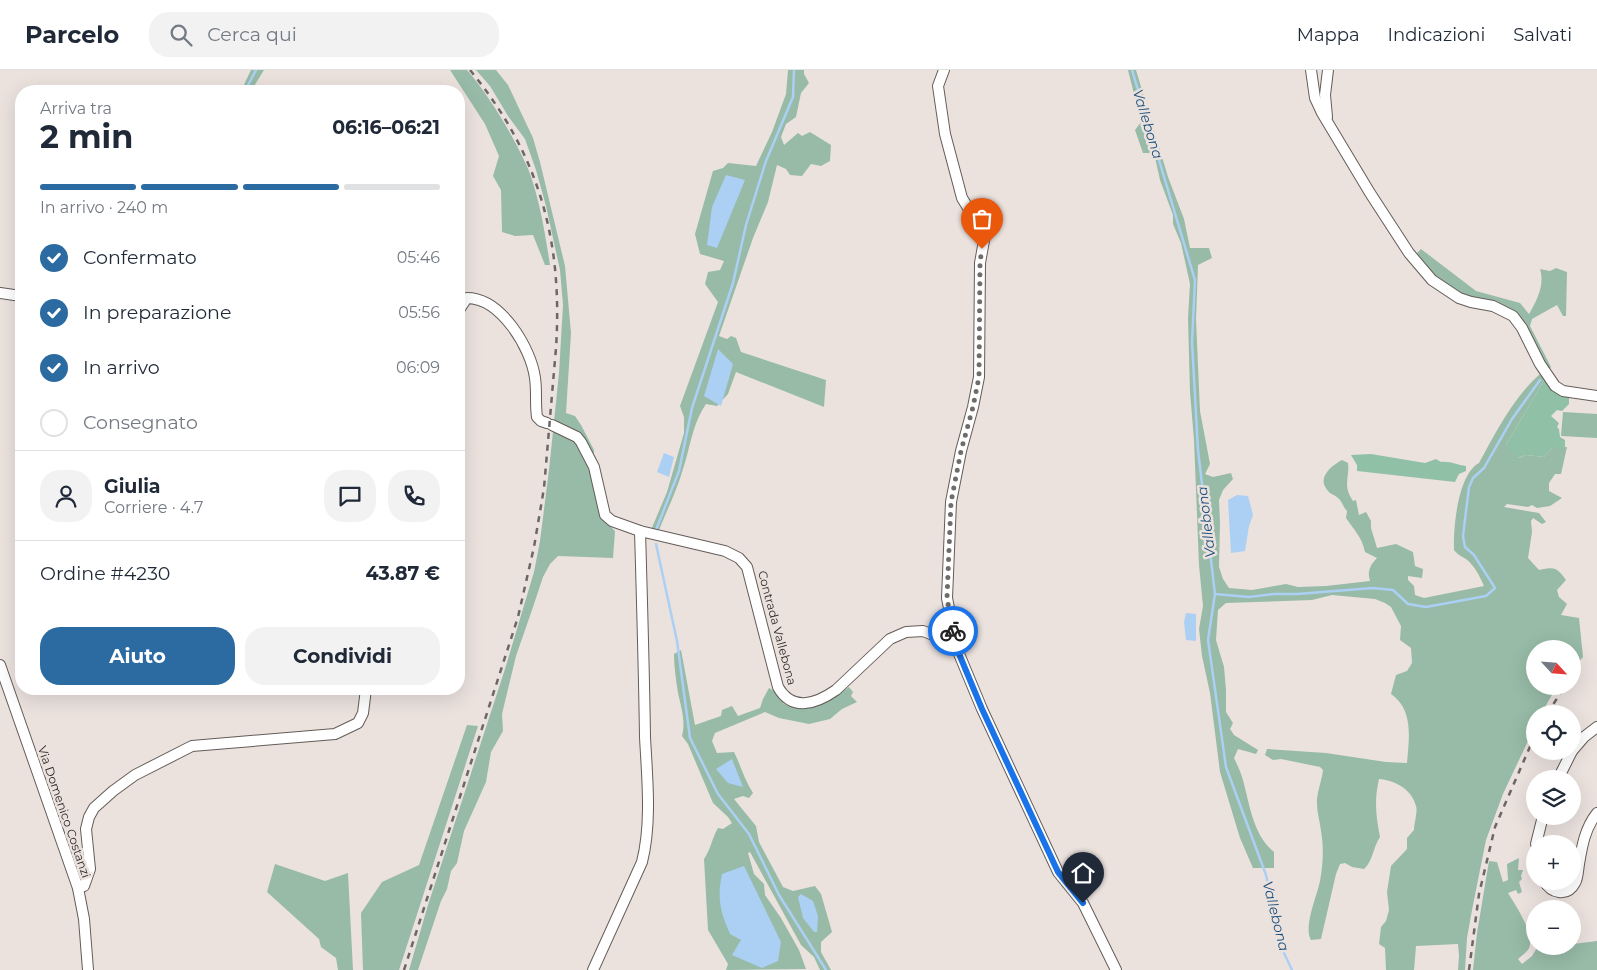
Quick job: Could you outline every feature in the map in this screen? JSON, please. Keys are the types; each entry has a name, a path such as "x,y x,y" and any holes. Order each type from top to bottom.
{"street":[{"path":"944,70 938,86 945,134 962,198 985,235 980,262 979,377 951,502 947,598 957,649 982,709 1058,872 1083,903 1116,970"},
{"path":"1311,70 1315,98 1322,113 1409,253 1432,280 1459,298 1493,306 1513,316 1522,328 1540,364 1555,386 1563,391 1597,396"},
{"path":"1328,70 1325,94 1328,120"},
{"path":"0,293 15,295"},
{"name":"Contrada Vallebona","path":"465,301 467,298 476,298 497,310 508,322 528,353 535,378 537,417 541,421 577,437 581,442 594,467 605,515 612,521 640,531 725,551 739,558 747,567 778,688 789,701 814,702 826,697 836,690 890,639 906,632 923,631 941,638 957,649"},
{"path":"593,970 642,862 645,850 647,824 640,531"},
{"name":"Via Domenico Costanzi","path":"0,665 78,888 84,919 88,970"},
{"path":"78,888 84,886 90,870 86,829 89,817 94,808 135,775 192,746 335,734 358,723 363,713 365,695"},
{"path":"1581,740 1597,728"},
{"path":"1581,858 1586,834 1597,813"},
{"path":"1551,890 1562,893 1570,890"}],"green space":[{"path":"251,70 264,70 255,85 244,85"},
{"path":"450,70 467,70 493,105 517,146 529,171 536,194 550,265 545,265 533,235 515,236 502,232 501,190 493,176 499,156 485,124 465,93 465,85 460,85"},
{"path":"476,70 496,70 508,85 533,138 540,162 565,266 571,333 566,413 575,416 594,450 593,472 604,520 615,531 613,558 558,556 550,564 543,577 516,656 502,714 503,731 491,752 486,782 464,831 457,863 451,871 447,889 441,901 418,970 409,970 534,572 549,470 559,373 563,305 560,270 546,206 525,139 508,116 490,86"},
{"path":"788,70 804,70 809,83 801,93 796,117 786,124 781,137 784,145 798,133 802,136 810,132 831,145 830,161 821,166 811,164 802,176 790,175 786,169 777,165 768,202 753,238 719,336 727,339 731,336 736,338 741,352 826,380 824,407 736,372 728,394 717,406 706,404 701,412 678,485 659,530 651,530 667,492 684,433 684,417 680,406 718,302 705,284 708,272 720,270 724,261 700,254 695,234 713,171 723,168 728,163 756,166 772,132 786,94"},
{"path":"1128,70 1136,70 1168,177 1184,219 1190,248 1209,248 1212,258 1198,265 1196,319 1200,411 1210,464 1205,474 1213,477 1231,473 1233,479 1223,490 1219,500 1219,567 1223,579 1229,588 1252,590 1286,584 1298,587 1326,586 1370,581 1370,569 1377,558 1365,552 1360,538 1346,518 1347,511 1339,499 1328,491 1324,482 1326,473 1342,460 1348,463 1348,490 1353,501 1356,500 1359,515 1366,512 1371,521 1371,528 1377,548 1396,544 1413,552 1415,566 1423,569 1422,578 1408,576 1408,580 1414,586 1415,595 1424,598 1484,586 1472,565 1454,550 1458,502 1466,478 1479,463 1513,405 1530,383 1540,374 1544,380 1506,445 1519,458 1526,455 1544,457 1552,448 1567,447 1561,474 1555,474 1549,483 1549,491 1562,498 1550,506 1537,508 1532,505 1528,507 1507,504 1504,507 1539,513 1546,522 1542,524 1533,518 1531,521 1532,532 1528,558 1539,570 1555,569 1566,580 1557,590 1559,597 1567,604 1561,615 1579,618 1583,657 1581,659 1581,640 1526,640 1526,695 1552,695 1546,705 1526,705 1526,745 1503,794 1486,840 1467,938 1465,970 1458,970 1458,944 1416,946 1414,970 1386,970 1385,948 1379,944 1381,927 1386,921 1389,910 1387,892 1391,866 1407,849 1407,838 1414,830 1417,811 1411,795 1402,786 1385,780 1379,779 1377,787 1376,808 1380,837 1371,858 1364,869 1352,867 1345,863 1340,864 1321,939 1311,940 1309,927 1311,911 1320,881 1322,862 1323,844 1317,800 1323,770 1320,767 1281,759 1273,760 1265,755 1267,749 1326,753 1386,762 1407,763 1409,734 1407,716 1398,701 1391,694 1396,675 1407,671 1412,663 1411,648 1400,640 1401,626 1391,607 1385,603 1375,599 1332,595 1312,600 1226,603 1218,610 1216,640 1224,667 1226,712 1233,723 1230,729 1234,735 1258,750 1256,754 1238,749 1234,758 1242,777 1257,830 1274,852 1274,868 1253,868 1240,838 1220,772 1210,693 1202,656 1199,629 1203,606 1199,565 1194,440 1190,392 1188,318 1190,284 1181,243 1173,224 1173,215 1160,180 1154,153 1143,153 1135,130 1141,122"},
{"path":"1421,249 1476,291 1520,303 1529,314 1541,287 1540,269 1550,271 1556,268 1567,272 1566,316 1563,316 1557,305 1532,319 1530,326 1551,367 1548,371 1522,325 1448,289 1414,256"},
{"path":"1544,380 1552,388 1569,395 1569,404 1562,411 1557,410 1551,416 1559,423 1557,427 1560,437 1565,440 1565,448 1552,448 1544,457 1526,455 1518,458 1511,453 1506,445"},
{"path":"1563,412 1597,414 1597,438 1561,436"},
{"path":"1371,454 1425,463 1436,459 1441,462 1466,466 1466,471 1459,474 1455,482 1357,471 1357,465 1351,455"},
{"path":"681,650 695,725 721,716 722,710 732,706 738,716 760,708 769,688 776,692 784,704 804,707 825,702 849,687 853,692 851,696 857,702 842,709 830,719 809,724 779,718 765,712 715,733 712,741 717,753 734,752 753,793 749,798 743,796 734,799 756,826 759,842 783,887 793,891 815,886 821,894 832,932 821,942 821,952 831,970 820,970 814,957 801,945 750,852 748,853 754,874 764,884 765,895 781,918 799,950 806,969 726,970 728,964 708,930 704,859 718,828 723,829 732,823 713,803 688,744 682,736 683,719 674,654"},
{"path":"467,725 478,726 399,970 363,970 361,913 382,882 419,865"},
{"path":"1519,858 1518,870 1523,870 1522,879 1519,882 1522,892 1518,894 1516,890 1508,893 1526,924 1526,952 1518,959 1522,964 1533,955 1581,955 1581,943 1597,941 1597,970 1473,970 1489,861 1497,862 1503,882 1508,880 1507,864"},
{"path":"275,864 325,881 348,873 353,970 338,970 336,958 321,947 319,939 267,892"}],"water":[{"path":"726,175 745,180 717,248 707,245 712,207"},
{"path":"718,349 733,364 721,406 704,396"},
{"path":"664,453 674,457 669,477 657,472"},
{"path":"1237,495 1248,496 1253,515 1249,526 1245,551 1231,553 1228,500"},
{"path":"1186,613 1196,614 1196,641 1186,640 1184,622"},
{"path":"732,759 743,787 728,783 716,769"},
{"path":"744,866 781,942 778,961 762,968 732,955 741,940 730,934 720,904 722,874"},
{"path":"801,894 813,901 818,916 817,932 814,932 803,918 798,897"}],"waterway":[{"path":"248,85 256,70"},
{"path":"656,530 679,471 692,408 733,283 746,225 766,161 793,97 794,70"},
{"name":"Vallebona","path":"1132,70 1195,280 1192,342 1198,450 1215,594 1208,640 1226,767 1266,875 1284,953 1292,970"},
{"path":"1215,594 1249,597 1373,588 1393,590 1408,604 1426,607 1486,596 1495,588 1474,555 1465,547 1463,536 1469,487 1473,478 1484,468 1512,419 1540,380"},
{"path":"656,544 677,641 690,738 718,794 749,834 779,895 826,970"}],"railway":[{"path":"404,970 518,617 534,547 544,488 556,348 557,308 555,271 550,235 541,200 529,166 514,134 494,102 470,70"},
{"path":"1553,705 1559,695"},
{"path":"1469,970 1479,894 1495,827 1526,756"}],"way so far":[{"path":"953,631 947,598 951,502 979,377 980,262 982,249"}],"route":[{"path":"953,631 957,649 982,709 1058,872 1083,903"}]}
